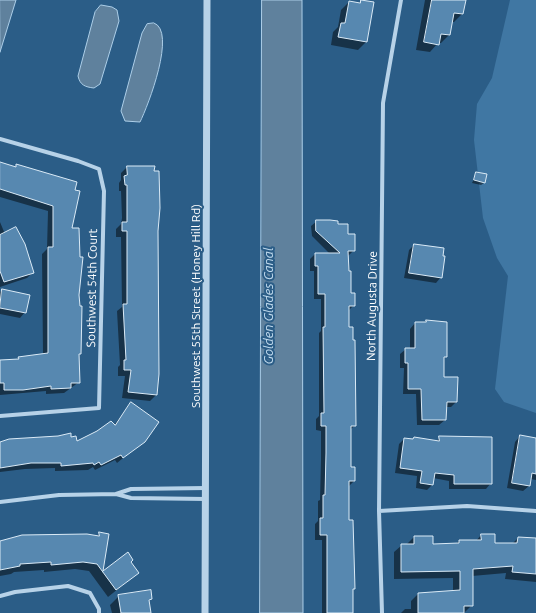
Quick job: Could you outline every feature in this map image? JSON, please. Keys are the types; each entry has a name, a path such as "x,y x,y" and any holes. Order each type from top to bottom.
{"street":[{"name":"Southwest 55th Street (Honey Hill Rd)","path":"205,613 207,0"},
{"name":"North Augusta Drive","path":"382,613 379,511 383,103 401,0"},
{"name":"Southwest 54th Court","path":"0,139 78,160 99,169 104,191 99,408 0,416"},
{"path":"116,494 131,489 206,488"},
{"path":"0,502 59,495 116,494 131,498 206,499"},
{"path":"379,511 467,506 536,511"},
{"path":"0,596 15,592 68,586 90,593 99,609 99,613"}],"shaded area":[{"path":"510,0 536,0 536,413 504,402 495,389 508,276 497,258 483,218 474,140 477,104 492,78"}],"water":[{"path":"0,0 16,0 0,52"},
{"name":"Golden Glades Canal","path":"262,0 302,0 303,613 260,613"},
{"path":"101,5 112,7 117,10 119,21 100,84 94,88 83,85 78,76 95,12"},
{"path":"154,23 160,29 163,40 159,70 149,101 140,122 125,121 121,111 142,33 147,24"}],"building":[{"path":"361,0 374,2 367,42 338,37 341,23 345,23 349,1 360,3"},
{"path":"432,0 466,0 463,14 454,13 450,35 441,34 439,45 424,42"},
{"path":"0,162 16,167 16,164 77,182 75,190 80,191 72,228 79,228 80,257 83,257 79,295 80,306 82,306 81,354 79,354 80,383 71,383 71,388 51,389 51,386 23,390 4,390 4,383 0,383 0,360 19,359 18,357 48,353 48,247 53,247 53,206 0,189"},
{"path":"127,166 155,166 154,171 159,171 159,374 157,395 128,392 131,370 124,370 124,360 126,360 123,304 127,304 127,231 122,231 122,222 127,222 127,185 125,185 124,176 127,175"},
{"path":"476,172 487,174 485,183 474,180"},
{"path":"316,220 338,221 338,224 348,224 348,234 355,234 355,251 348,251 349,271 351,271 351,293 355,293 355,306 349,306 349,327 353,327 353,340 355,340 356,426 351,426 351,467 355,467 355,481 349,481 349,520 353,520 355,589 353,589 353,613 327,613 327,535 320,535 320,518 323,518 323,495 325,495 326,453 326,426 321,426 321,413 324,413 323,327 325,327 325,294 318,294 318,266 315,266 315,253 340,253 316,231"},
{"path":"16,227 25,244 34,273 4,282 0,271 0,235"},
{"path":"414,244 444,248 443,256 445,256 442,278 409,273"},
{"path":"2,289 30,295 26,313 0,308"},
{"path":"426,320 447,322 447,357 444,357 444,377 458,377 457,402 447,402 446,420 422,420 421,389 408,389 408,363 405,363 405,348 415,348 415,322 426,322"},
{"path":"131,402 159,422 145,442 123,458 121,455 101,465 99,462 94,465 93,463 61,466 61,463 31,463 0,468 0,442 9,439 58,436 71,433 71,437 76,436 77,441 97,431 111,421 115,425"},
{"path":"520,435 536,438 536,474 532,473 530,486 512,483"},
{"path":"439,436 492,437 492,484 454,484 454,475 435,473 433,485 420,483 422,471 400,468 404,438 413,439 414,437 439,441"},
{"path":"99,532 109,534 103,571 128,552 133,560 131,562 139,573 116,590 97,564 83,562 51,565 51,562 20,564 20,566 0,570 0,541 22,535 87,534 99,536"},
{"path":"481,534 495,534 495,543 517,543 518,537 536,538 536,574 512,572 513,566 473,569 473,606 464,606 464,613 418,613 418,593 460,590 460,571 401,572 401,544 414,544 414,536 433,536 433,544 459,543 459,540 481,540"},
{"path":"151,590 152,599 149,600 151,613 121,613 118,595"}]}
